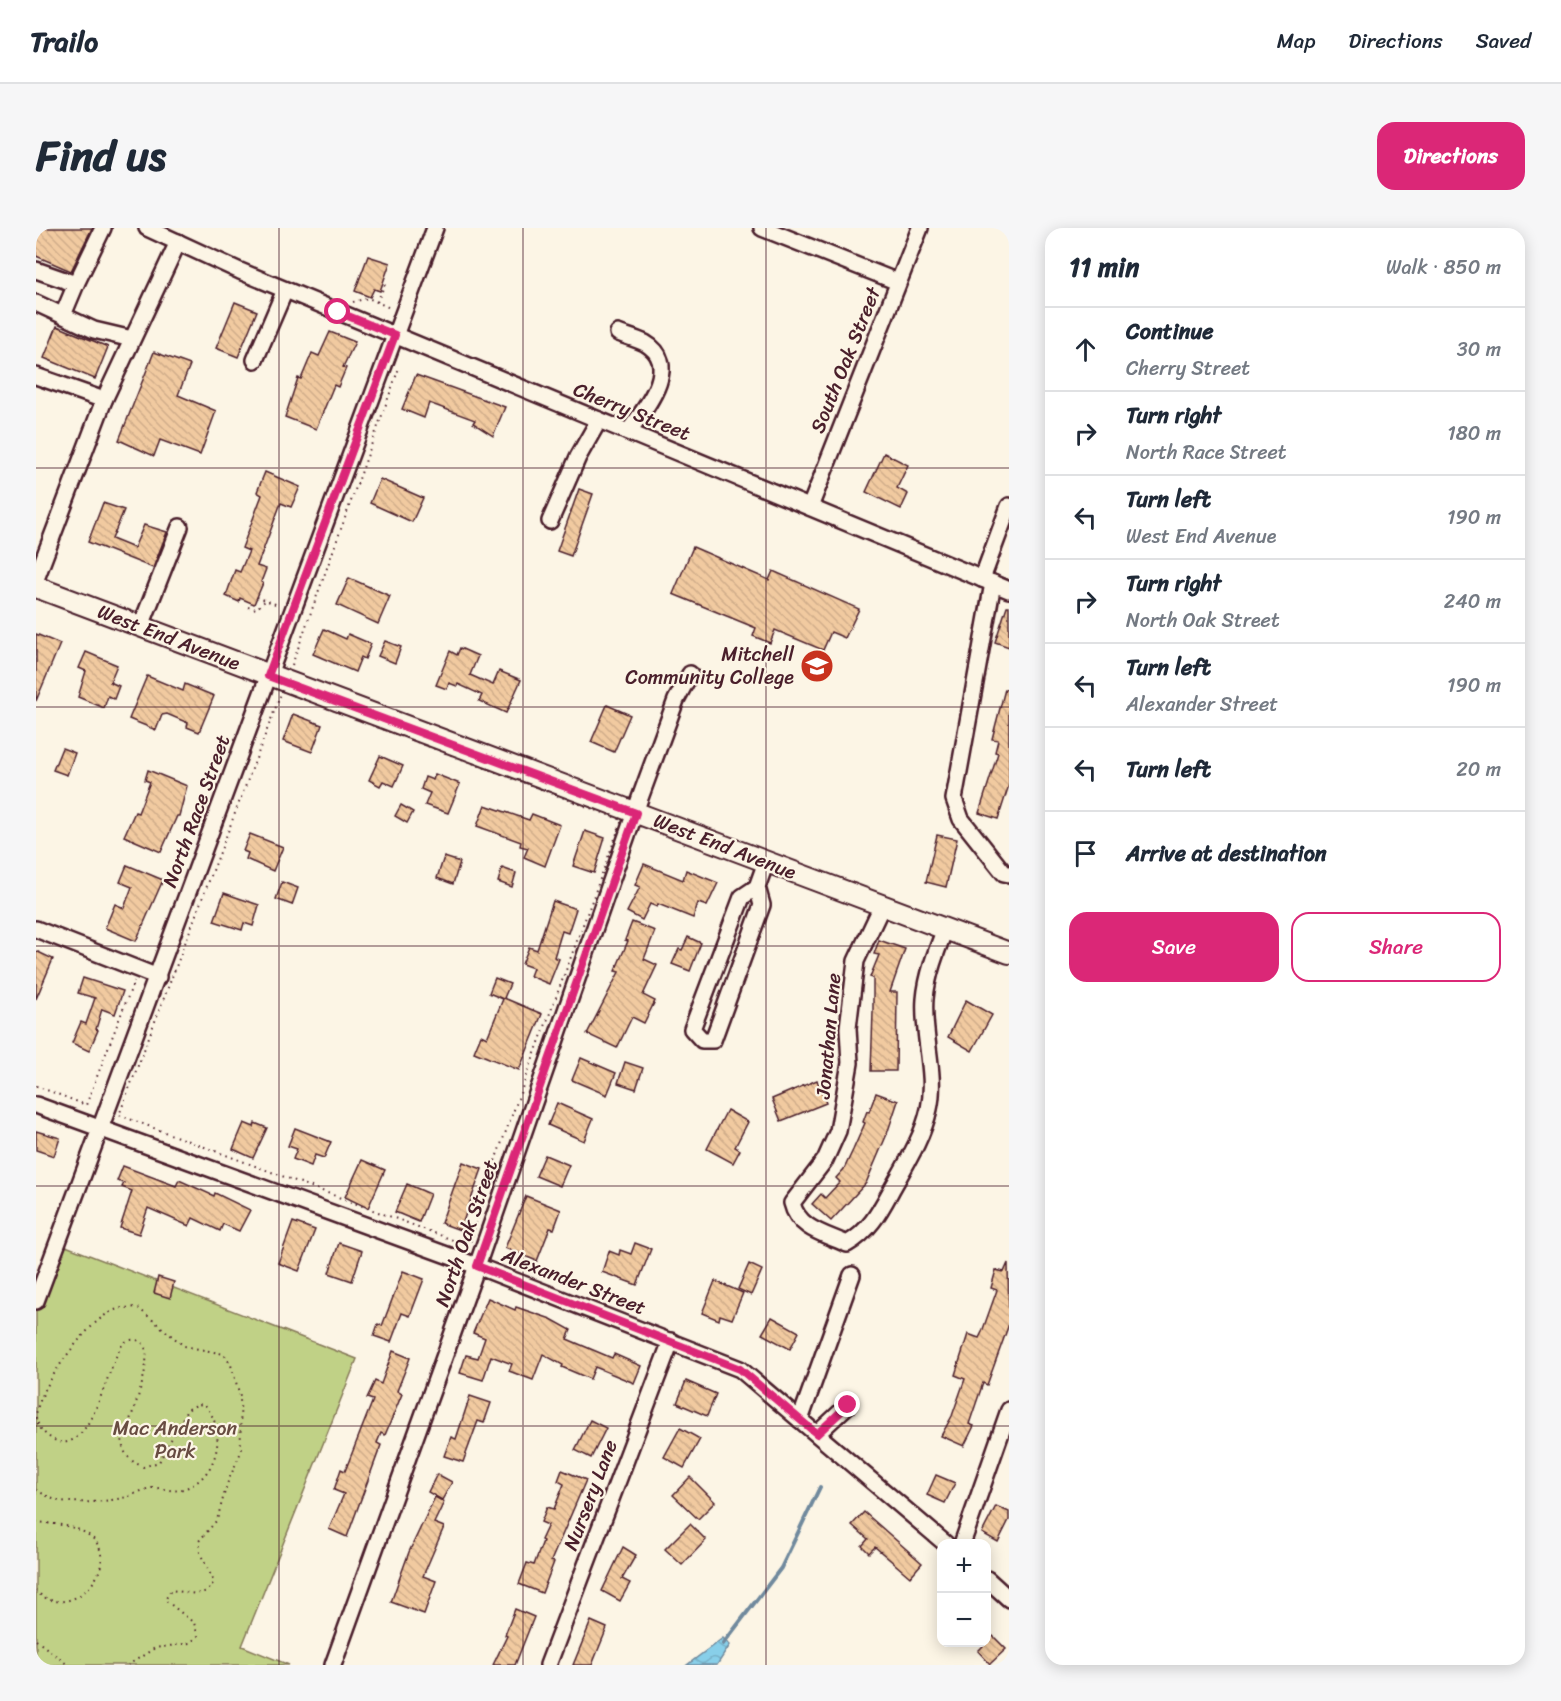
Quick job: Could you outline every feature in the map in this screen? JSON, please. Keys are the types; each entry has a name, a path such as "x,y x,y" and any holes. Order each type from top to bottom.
{"main road":[{"name":"West End Avenue","path":"36,587 1009,953"}],"street":[{"path":"63,315 103,228"},
{"name":"North Race Street","path":"36,1301 435,228"},
{"path":"762,228 898,282"},
{"name":"South Oak Street","path":"810,507 920,228"},
{"name":"Cherry Street","path":"156,230 177,242 285,290 1009,590"},
{"path":"36,579 104,400 177,242"},
{"path":"36,270 76,284"},
{"path":"255,360 285,290"},
{"path":"36,303 94,330 132,339"},
{"path":"618,333 645,343 658,359 661,376 658,391 628,432"},
{"path":"36,376 104,400"},
{"path":"550,521 578,457 600,420"},
{"path":"1009,506 988,581 954,799 960,819 1004,873 1009,874"},
{"path":"141,626 180,527"},
{"name":"North Oak Street","path":"333,1665 477,1266 676,700 690,674"},
{"path":"757,887 742,897 692,1029 702,1040 712,1041 762,905 757,887 766,862"},
{"name":"Jonathan Lane","path":"882,906 856,961 848,1028 850,1063 838,1131 825,1160 792,1203 795,1215 804,1225 847,1244 860,1237 878,1217 908,1160 929,1108 930,1064 925,1001 934,956 945,929"},
{"path":"36,929 158,977"},
{"name":"Alexander Street","path":"36,1105 477,1266 740,1369 940,1539"},
{"path":"800,1420 852,1275"},
{"name":"Nursery Lane","path":"548,1665 671,1341"},
{"path":"817,1434 848,1405"},
{"path":"964,1539 1009,1410"},
{"path":"991,1583 1009,1599"}],"path":[{"path":"377,302 386,282"},
{"path":"350,304 368,298 391,309"},
{"path":"292,666 402,360"},
{"path":"257,597 278,605"},
{"path":"248,607 256,609 266,600"},
{"path":"282,691 622,820 496,1158 469,1246 119,1115 282,691"},
{"path":"36,1086 86,1105 136,975"},
{"path":"36,1490 54,1499 104,1502 151,1488 178,1490 206,1473 214,1459 218,1445 216,1420 205,1405 198,1404 187,1410 159,1462 143,1467 132,1462 124,1452 122,1442 145,1372 148,1352 145,1344 138,1340 130,1340 124,1344 105,1379 90,1423 84,1432 66,1442 56,1441 40,1428 36,1416 45,1390 58,1367 87,1328 114,1310 137,1307 184,1346 224,1354 231,1365 240,1396 241,1452 227,1484 217,1520 200,1542 200,1553 214,1582 208,1591 196,1594 171,1590 165,1600 194,1623 198,1636 190,1642 155,1648 128,1665"},
{"path":"36,1522 66,1525 88,1535 100,1549 100,1563 95,1581 80,1596 57,1602 44,1599 36,1592"},
{"path":"36,1640 68,1665"}],"green space":[{"name":"Mac Anderson Park","path":"58,1243 357,1359 242,1646 289,1665 36,1665 36,1300"}],"water":[{"path":"723,1638 730,1645 717,1665 687,1665"}],"building":[{"path":"36,228 92,228 71,271 36,256"},
{"path":"368,256 390,263 380,291 374,289 370,297 355,291"},
{"path":"235,302 257,311 238,357 216,348"},
{"path":"57,326 108,347 95,379 44,358"},
{"path":"330,332 355,342 343,367 346,368 338,387 334,385 316,429 285,417 298,378 301,379 312,353 319,356"},
{"path":"154,352 190,365 178,395 216,411 200,455 160,440 154,456 119,440"},
{"path":"416,375 505,407 493,436 473,423 475,420 429,403 424,418 402,409"},
{"path":"884,453 908,465 897,488 908,494 901,509 866,492"},
{"path":"265,472 300,487 291,507 281,503 257,566 266,569 254,604 240,598 239,602 226,596 235,570 240,572 249,551 242,548 262,495 257,492"},
{"path":"380,479 423,498 412,522 370,503"},
{"path":"579,489 593,494 571,556 557,551"},
{"path":"103,503 124,510 112,539 134,548 144,525 167,532 153,568 88,542"},
{"path":"693,547 769,580 773,571 859,609 845,638 831,632 823,650 775,630 770,643 753,636 756,628 673,594"},
{"path":"349,578 390,596 378,624 337,605"},
{"path":"1007,606 1009,606 1009,647 995,642"},
{"path":"324,629 346,639 348,634 371,644 365,659 361,657 355,672 313,654"},
{"path":"36,634 60,644 36,701"},
{"path":"385,641 401,647 395,663 378,656"},
{"path":"460,648 478,656 470,675 493,685 499,671 521,680 506,713 479,701 482,695 458,684 457,686 449,683 447,689 436,685 450,651 457,655"},
{"path":"86,652 117,665 110,682 119,686 114,699 108,696 104,708 78,697 86,671 79,668"},
{"path":"147,676 183,691 185,684 214,696 199,732 187,727 188,723 167,714 162,715 156,730 129,719"},
{"path":"1005,689 1009,690 1009,785 998,819 979,813 998,753 995,752 998,740 992,739"},
{"path":"607,705 630,715 614,752 591,742"},
{"path":"293,714 322,725 312,752 283,741"},
{"path":"62,748 75,753 67,775 53,770"},
{"path":"380,756 403,766 394,786 383,781 380,786 369,780"},
{"path":"148,770 187,786 179,816 161,852 124,836 135,812 138,813 150,782 145,780"},
{"path":"435,774 460,784 448,813 425,805 430,793 421,789 425,777 433,780"},
{"path":"401,805 413,812 407,823 395,816"},
{"path":"485,805 529,820 532,814 560,825 545,866 524,857 528,848 520,846 521,842 477,826"},
{"path":"585,831 605,838 594,873 573,866"},
{"path":"250,834 283,847 273,871 246,859 248,853 243,851"},
{"path":"937,835 957,839 946,887 926,882"},
{"path":"444,857 460,862 453,884 437,878"},
{"path":"644,864 683,880 686,870 718,883 707,906 698,903 693,918 658,904 657,907 650,904 642,920 627,912 640,887 635,885"},
{"path":"127,865 163,880 136,941 105,928 115,904 124,908 132,887 120,882"},
{"path":"502,868 516,873 512,887 498,882"},
{"path":"282,882 298,888 292,905 276,899"},
{"path":"224,893 259,905 253,926 244,923 242,930 214,921"},
{"path":"553,901 576,909 568,933 562,931 554,957 559,959 549,984 530,976 533,968 522,964 529,947 537,950"},
{"path":"632,922 655,931 644,959 657,965 643,995 655,1001 644,1023 632,1017 617,1048 587,1034 619,972 615,971 628,941 625,940"},
{"path":"688,937 701,943 690,971 672,964"},
{"path":"879,940 905,949 890,992 897,992 896,1071 871,1071 873,978 870,977 879,955 874,954"},
{"path":"36,951 53,959 36,999"},
{"path":"83,978 123,991 115,1014 102,1009 96,1029 98,1030 89,1051 72,1043 81,1022 86,1024 95,998 78,993"},
{"path":"495,978 510,984 504,998 542,1014 519,1070 474,1052 481,1035 487,1038 503,999 489,993"},
{"path":"966,1000 992,1015 972,1051 948,1037"},
{"path":"581,1058 616,1073 607,1095 572,1080"},
{"path":"625,1062 643,1068 636,1089 618,1083"},
{"path":"817,1080 826,1103 781,1121 772,1099"},
{"path":"876,1093 898,1101 887,1134 866,1183 831,1221 812,1204 821,1194 825,1198 840,1182 836,1178 844,1169 853,1150"},
{"path":"557,1103 593,1119 584,1141 548,1125"},
{"path":"727,1110 748,1122 735,1147 740,1150 733,1163 707,1149"},
{"path":"244,1123 254,1127 255,1123 267,1128 253,1158 233,1149"},
{"path":"295,1128 331,1142 324,1158 315,1155 311,1166 293,1159 297,1149 288,1146"},
{"path":"36,1131 60,1138 54,1156 36,1150"},
{"path":"545,1155 569,1165 560,1186 536,1176"},
{"path":"362,1160 385,1170 368,1208 345,1197"},
{"path":"463,1162 482,1169 460,1230 441,1223"},
{"path":"123,1166 176,1186 179,1180 214,1196 215,1193 250,1210 239,1231 223,1224 220,1231 193,1218 189,1226 148,1208 139,1234 120,1228 132,1191 122,1187 124,1183 117,1181"},
{"path":"407,1184 430,1194 419,1222 395,1212"},
{"path":"526,1196 561,1210 554,1229 550,1228 537,1261 505,1248"},
{"path":"293,1222 315,1230 299,1271 278,1263"},
{"path":"339,1243 362,1251 352,1281 329,1273"},
{"path":"635,1243 651,1249 637,1285 602,1272 609,1251 619,1255 620,1250 631,1254"},
{"path":"1008,1263 1009,1324 987,1385 983,1383 969,1424 974,1426 964,1446 941,1436 952,1416 965,1379 955,1375 968,1334 979,1338 982,1332 997,1290 991,1288 996,1270 1004,1272"},
{"path":"749,1264 762,1270 751,1295 738,1289"},
{"path":"403,1271 424,1279 410,1316 402,1313 391,1342 374,1336 378,1324 382,1326"},
{"path":"158,1277 174,1282 170,1298 154,1293"},
{"path":"715,1281 743,1293 732,1319 720,1315 719,1320 702,1313"},
{"path":"488,1298 515,1310 516,1307 551,1319 571,1330 567,1339 612,1358 614,1354 641,1366 634,1383 595,1367 590,1379 562,1367 563,1365 543,1354 533,1380 509,1371 512,1364 491,1356 483,1380 460,1373 466,1355 478,1358 485,1338 473,1333"},
{"path":"772,1317 799,1332 790,1349 762,1334"},
{"path":"393,1351 410,1358 397,1391 402,1394 385,1435 381,1433 377,1443 381,1445 347,1537 329,1529 344,1494 334,1490 341,1469 345,1471 373,1400 367,1398 375,1381 381,1384"},
{"path":"686,1381 716,1394 707,1416 677,1403"},
{"path":"470,1396 491,1403 484,1423 478,1421 463,1462 444,1456 451,1437 456,1439"},
{"path":"590,1420 606,1428 591,1458 575,1450"},
{"path":"680,1428 700,1439 684,1468 664,1457"},
{"path":"562,1470 586,1480 551,1561 554,1562 542,1593 519,1584 527,1563 534,1565 548,1525 541,1522 547,1507 554,1509 564,1484 558,1481"},
{"path":"437,1474 452,1482 442,1500 428,1492"},
{"path":"936,1475 955,1483 945,1503 927,1495"},
{"path":"690,1477 715,1502 698,1519 673,1495"},
{"path":"435,1497 444,1502 434,1523 444,1527 423,1576 436,1581 424,1614 391,1602 409,1552"},
{"path":"996,1506 1009,1512 1009,1520 998,1542 982,1533"},
{"path":"864,1512 922,1563 910,1577 875,1547 869,1553 862,1546 868,1539 852,1525"},
{"path":"690,1524 706,1540 682,1565 665,1549"},
{"path":"623,1547 636,1555 622,1579 630,1583 620,1601 602,1591"},
{"path":"515,1609 534,1617 515,1665 493,1665 507,1636 505,1635"},
{"path":"591,1621 607,1628 592,1665 573,1665"},
{"path":"993,1636 1006,1649 990,1664 978,1651 982,1647 991,1647"}],"waterway":[{"path":"723,1644 781,1568 820,1487"}],"place":[{"name":"Mitchell Community College","path":"817,666"}],"route":[{"path":"338,312 395,335 268,676 636,813 477,1266 740,1369 817,1434 848,1405"}]}
